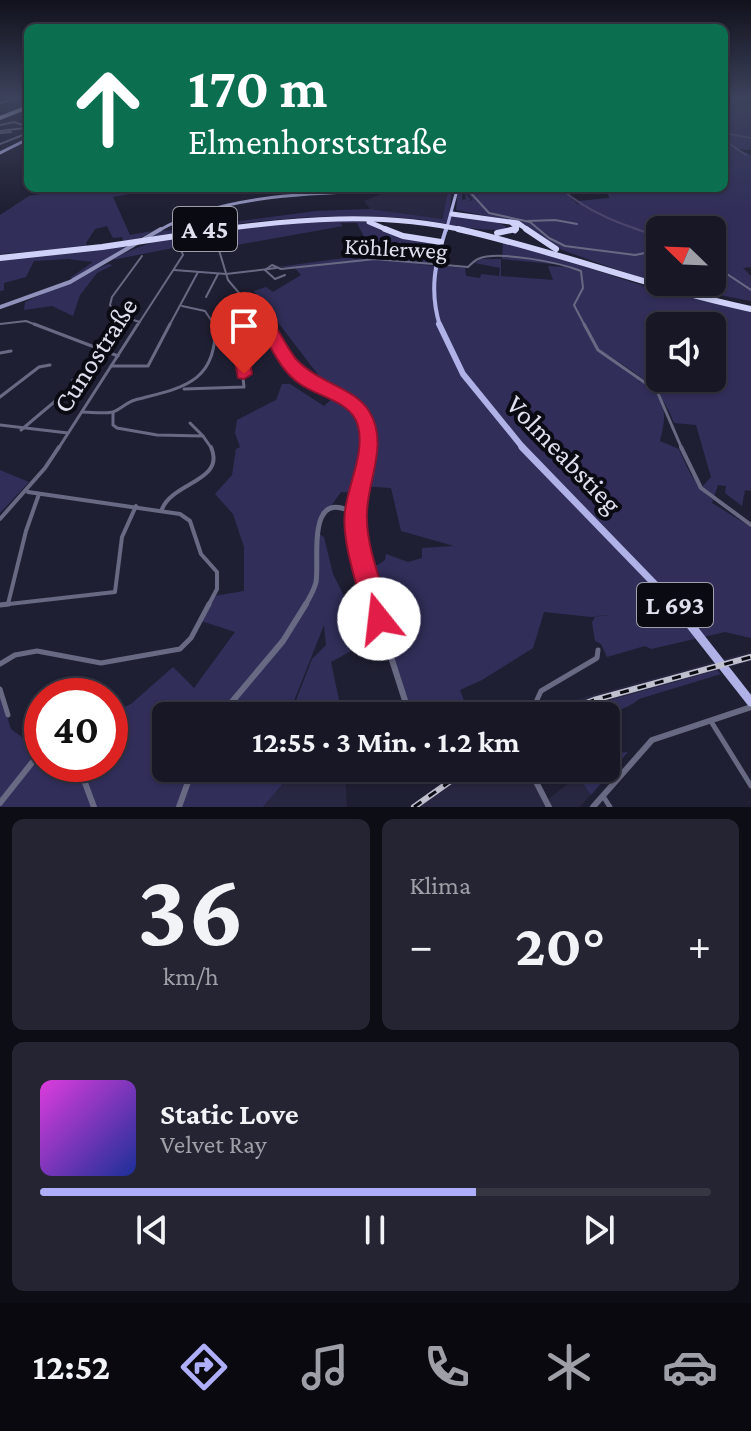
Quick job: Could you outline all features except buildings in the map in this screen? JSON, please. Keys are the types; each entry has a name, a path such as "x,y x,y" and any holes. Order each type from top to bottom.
{"highway":[{"path":"449,222 460,215"},
{"path":"430,240 460,215 469,216 525,226 545,244 576,257"},
{"name":"A 45","path":"0,257 94,247 299,217 367,216 449,222 576,257 658,285 751,307"},
{"path":"336,218 368,222 440,244"},
{"name":"A 45","path":"0,257 91,250 264,223 336,218 430,224 449,222 657,288 751,307"},
{"path":"492,233 517,230 514,224 503,220"},
{"path":"410,237 401,233 400,227 430,224"}],"main road":[{"path":"0,153 24,141"},
{"path":"0,307 53,289 150,235 208,210 275,197 376,192"},
{"name":"Volmeabstieg","path":"456,192 440,244 433,297 438,322 465,378 505,426 684,615 751,704"}],"street":[{"path":"0,144 21,136"},
{"path":"255,193 259,192"},
{"path":"272,192 275,197"},
{"path":"462,192 480,201 489,213 528,221 555,220 577,224"},
{"path":"528,221 552,240 578,248 635,255 646,253"},
{"name":"Cunostraße","path":"0,519 28,492 174,270 186,246 232,238"},
{"path":"576,257 578,248"},
{"path":"219,250 226,274 304,379 347,400 361,413 368,427 368,451 355,514 373,600 406,702"},
{"path":"140,322 117,315 110,305 114,293 142,256"},
{"name":"Köhlerweg","path":"174,270 226,274 375,259 468,267 482,258 567,262 584,274 583,290 574,305 593,345 657,391 695,481 725,509 751,525"},
{"path":"466,272 468,267"},
{"path":"265,270 275,279 285,275"},
{"path":"111,366 148,366 198,272"},
{"path":"726,273 751,290"},
{"path":"206,297 218,274"},
{"path":"82,412 113,412 131,401 184,389 244,387 239,340 244,334 239,324 247,304"},
{"path":"182,306 205,311 213,320 216,335 203,370 184,389"},
{"path":"0,324 21,320 118,356"},
{"path":"0,353 11,351"},
{"path":"0,397 39,367 50,365"},
{"path":"21,430 72,387 73,380"},
{"path":"113,412 113,425 117,428 157,435 203,436"},
{"path":"162,509 171,493 201,480 210,471 213,459 203,436 190,423"},
{"path":"0,425 21,430 68,433"},
{"path":"0,664 15,655 37,651 101,663 180,649 191,638 217,589 217,572 201,554 190,521 182,515 162,509 28,492"},
{"path":"8,604 39,494"},
{"path":"0,605 115,592 122,537 136,506"},
{"path":"232,702 261,669 313,591 317,529 322,517 337,508 355,514"},
{"path":"536,702 541,691 597,658 598,650"},
{"path":"0,689 8,715"},
{"path":"593,807 652,740 751,704"},
{"path":"710,719 751,786"},
{"path":"0,803 24,773"},
{"path":"85,782 94,807"},
{"path":"179,807 188,782"},
{"path":"538,782 549,807"},
{"path":"603,796 610,807"}],"shaded area":[{"path":"728,136 751,136 751,150 737,149 751,155 751,267 743,268 751,276 751,301 724,296 726,216 646,216 646,279 562,250 518,222 456,210 458,192 463,192 462,200 466,199 465,192 471,200 466,202 473,200 466,192 564,192 579,205 578,201 609,198 607,192 728,192"},
{"path":"50,192 140,192 113,197 130,235 152,231 139,239 123,241 122,237 113,238 107,226 95,229 86,243 87,247 0,254 0,215 29,196"},
{"path":"452,192 449,216 495,221 507,227 490,230 417,219 349,216 250,222 149,237 209,211 164,231 316,211 369,209 442,219 448,193"},
{"path":"448,193 448,198 441,219 368,212 370,209 364,201 381,194"},
{"path":"338,220 364,222 435,246 431,265 411,264 465,268 466,276 480,278 481,274 499,276 500,268 475,263 481,259 501,259 502,259 503,240 646,287 646,296 684,296 751,311 751,491 745,490 742,506 725,493 726,486 718,485 714,497 702,487 711,477 696,425 674,423 656,392 726,392 726,312 646,312 646,382 599,350 642,380 637,382 646,384 646,392 654,392 661,401 664,415 660,441 679,449 693,477 713,500 712,503 751,527 751,638 725,632 651,649 645,646 607,657 601,644 595,641 592,622 596,617 544,612 533,648 460,690 465,702 406,702 368,566 378,565 385,560 386,554 408,562 422,558 422,548 454,546 401,531 391,488 361,486 358,493 341,492 316,527 316,532 324,537 333,574 346,600 351,651 331,662 339,700 295,702 312,659 326,645 324,625 294,702 152,702 152,782 284,782 263,807 0,807 0,694 11,729 24,739 24,782 128,782 128,705 173,667 194,688 235,632 201,621 214,596 244,591 244,547 233,514 215,494 232,475 236,449 240,447 235,433 237,420 276,400 282,384 290,384 324,406 335,396 340,396 319,376 254,291 266,287 273,292 301,275 294,267 278,267 373,254 357,223 340,223 343,226 231,246 230,242 236,241 234,236 112,260 162,240 191,233","holes":["501,259 563,265 548,266 553,280 501,276"]},
{"path":"128,246 73,279 70,278 93,262 68,259 34,261 26,277 4,283 4,290 0,291 0,260"},
{"path":"108,264 113,265 97,273 80,295 73,316 52,306 24,310 25,302"},
{"path":"0,470 29,482 0,513"},
{"path":"751,652 751,661 604,702 567,702"},
{"path":"717,670 721,674 639,699 620,710 620,702 604,702"},
{"path":"284,782 346,782 347,807 263,807"},
{"path":"443,782 533,782 546,801 570,782 602,782 580,807 409,807"},
{"path":"582,782 602,782 591,795"}],"waterway":[{"path":"738,136 751,138"},
{"path":"728,143 746,155"},
{"path":"565,192 595,212 646,232"}],"railway":[{"path":"589,702 751,657"},
{"path":"414,807 449,782"}],"route":[{"path":"244,374 239,340 244,334 239,322 247,304 268,327 278,348 304,379 347,400 361,413 368,427 368,451 355,514 379,619"}]}
